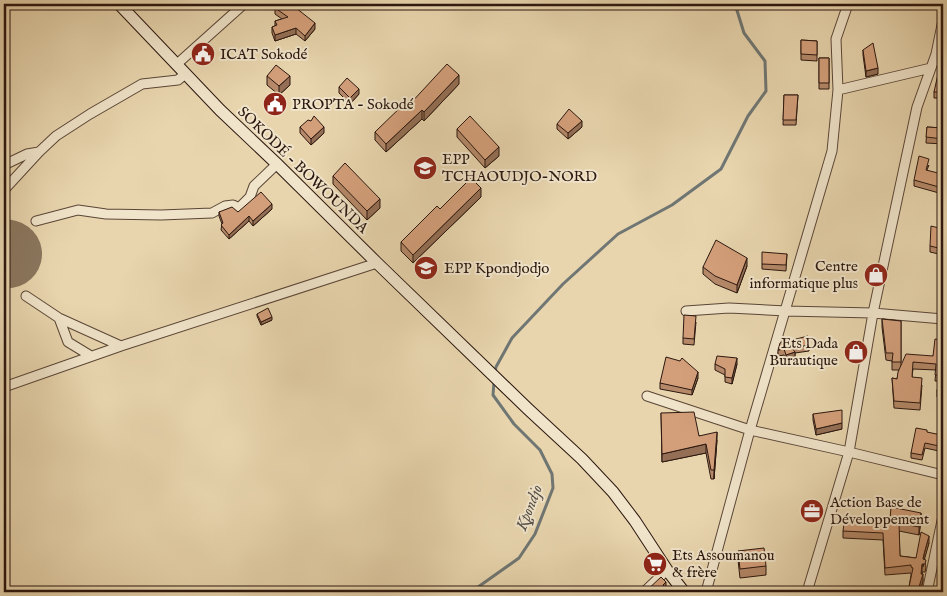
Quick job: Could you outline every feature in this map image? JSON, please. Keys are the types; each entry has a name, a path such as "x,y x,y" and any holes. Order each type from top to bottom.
{"main road":[{"name":"SOKODÉ - BOWOUNDA","path":"119,4 220,110 528,410 582,459 613,492 684,592"}],"street":[{"path":"176,64 244,4"},
{"path":"706,592 750,430 832,150 838,90 836,39 848,4"},
{"path":"807,592 849,452 873,313 917,107 931,68 943,20"},
{"path":"838,90 931,68"},
{"path":"4,190 56,136 90,114 142,84 178,80 185,74"},
{"path":"4,165 28,154 39,152"},
{"path":"36,221 78,210 106,214 161,215 212,212 232,205 239,208 250,197 254,186 277,164"},
{"path":"4,388 91,356 377,263"},
{"path":"26,296 59,318 121,346"},
{"path":"686,311 729,308 873,313 943,319"},
{"path":"59,318 68,342 91,356"},
{"path":"647,396 750,430 943,475"},
{"path":"927,592 943,516"},
{"path":"644,592 667,570"}],"building":[{"path":"278,4 291,4 315,23 305,36 296,28 275,35 272,27 277,25 275,21 288,17 275,8"},
{"path":"801,40 817,41 817,55 801,54"},
{"path":"873,43 878,68 866,71 863,50"},
{"path":"819,58 829,58 829,83 819,83"},
{"path":"447,64 459,75 424,112 422,110 386,144 375,132 406,102 409,105"},
{"path":"276,65 290,76 279,86 267,76"},
{"path":"938,74 943,75 943,92 934,92"},
{"path":"347,78 359,89 350,98 339,87"},
{"path":"784,95 798,95 796,120 783,120"},
{"path":"569,109 582,121 568,133 557,124"},
{"path":"314,116 324,127 311,139 300,127 308,120 311,121"},
{"path":"470,116 499,147 485,160 457,129"},
{"path":"927,127 943,128 943,139 926,137"},
{"path":"919,156 929,159 926,170 942,174 939,187 914,180"},
{"path":"345,163 380,199 367,211 333,176"},
{"path":"471,178 481,188 413,255 401,242 437,206 440,209"},
{"path":"261,192 272,204 253,221 249,216 229,235 221,225 223,223 219,212 232,207 238,212"},
{"path":"931,226 943,229 943,249 930,246"},
{"path":"716,240 747,258 737,285 715,276 703,267"},
{"path":"762,252 787,254 786,265 762,264"},
{"path":"268,308 272,317 261,322 257,314"},
{"path":"684,315 696,316 694,339 683,338"},
{"path":"882,319 901,321 901,362 892,362 893,353 886,353"},
{"path":"808,336 809,345 792,348 795,352 786,355 784,349 778,350 780,343"},
{"path":"935,339 943,340 943,392 937,391 941,375 935,375 936,364 913,362 912,377 922,378 920,403 894,401 892,378 897,379 906,354 933,356"},
{"path":"717,356 737,358 732,378 725,377 725,369 715,364"},
{"path":"666,357 680,361 682,358 698,372 692,390 660,383"},
{"path":"842,410 842,423 816,429 813,414"},
{"path":"694,412 699,436 717,432 714,470 711,470 706,444 662,454 661,413"},
{"path":"916,428 941,435 939,446 925,443 922,455 911,453"},
{"path":"891,507 921,513 919,527 899,523 900,556 916,558 921,532 929,536 923,559 926,560 925,564 922,564 921,574 923,574 919,587 909,587 913,568 911,565 885,568 883,533 843,531 845,516 890,519"},
{"path":"764,548 766,566 740,569 738,551"},
{"path":"661,577 666,582 663,585 668,592 645,592"}],"waterway":[{"path":"495,373 496,367 512,338 563,284 618,234 672,205 721,169 748,116 766,91 765,61 744,33 735,4"},
{"name":"Kpondjo","path":"471,592 519,558 535,534 553,488 552,474 540,450 514,424 493,395 494,382"}],"runway":[{"path":"4,253 8,254"}],"place":[{"name":"ICAT Sokodé","path":"203,54"},
{"name":"PROPTA - Sokodé","path":"275,104"},
{"name":"EPP TCHAOUDJO-NORD","path":"425,168"},
{"name":"EPP Kpondjodjo","path":"426,268"},
{"name":"Centre informatique plus","path":"876,275"},
{"name":"Ets Dada Burautique","path":"856,352"},
{"name":"Action Base de Développement","path":"812,511"},
{"name":"Ets Assoumanou & frère","path":"655,564"}]}
